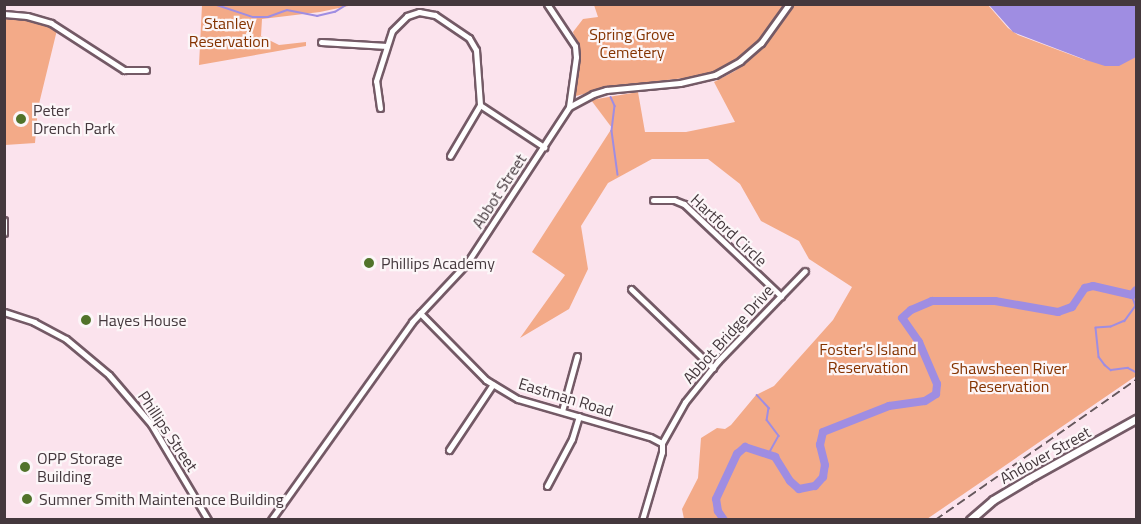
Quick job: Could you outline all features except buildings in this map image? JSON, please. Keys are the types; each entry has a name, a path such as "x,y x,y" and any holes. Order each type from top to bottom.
{"main road":[{"name":"Andover Street","path":"969,519 993,500 1028,479 1137,419"}],"street":[{"path":"546,4 575,46 576,57 569,107"},
{"path":"569,107 606,90 680,83 715,75 740,61 761,43 789,4"},
{"path":"380,108 376,81 392,31 403,18 419,12 435,15 469,38 476,50 480,105 450,156"},
{"path":"4,14 27,16 51,23 124,70 146,70"},
{"path":"321,42 387,46"},
{"path":"480,105 544,147"},
{"name":"Abbot Street","path":"271,519 420,313 467,263 569,107"},
{"name":"Hartford Circle","path":"653,200 674,200 684,204 781,296"},
{"path":"4,220 4,233"},
{"name":"Abbot Bridge Drive","path":"642,519 662,452 662,443 685,402 713,368 805,271"},
{"path":"631,289 713,368"},
{"name":"Phillips Street","path":"4,312 34,322 66,339 109,375 152,424 208,519"},
{"name":"Eastman Road","path":"420,313 493,384 518,399 662,443"},
{"path":"562,411 577,356"},
{"path":"449,450 493,384"},
{"path":"547,486 568,447 579,416"}],"green space":[{"name":"Stanley Reservation","path":"202,4 353,5 320,12 262,19 261,36 279,45 306,42 306,46 199,65"},
{"name":"Spring Grove Cemetery","path":"594,5 785,5 759,41 739,59 715,71 702,76 615,86 576,96 574,94 579,50 573,32 583,19 598,17"},
{"path":"791,5 988,5 1008,28 1018,35 1085,60 1136,5 1136,376 927,519 684,519 682,509 698,478 701,438 717,428 725,429 731,425 756,395 774,386 833,320 852,287 809,259 799,241 761,221 740,184 708,159 652,159 608,183 581,226 588,269 569,309 520,338 565,275 532,252 612,128 591,100 638,92 645,132 686,132 735,122 714,82 735,71 762,49 783,22"},
{"path":"5,17 40,23 57,30 38,108 35,143 5,145"}],"shaded area":[{"path":"989,5 1136,5 1136,57 1119,66 1105,66 1086,60 1013,32"}],"waterway":[{"path":"214,4 253,17 268,17 287,10 317,16 335,12 348,4"},
{"path":"611,97 615,106 612,131 618,175"},
{"path":"724,520 718,511 716,499 737,454 745,447 775,457 790,481 799,489 815,486 823,477 825,465 820,445 823,432 889,406 925,401 936,394 937,384 919,342 902,318 911,310 932,301 995,301 1058,312 1072,307 1085,288 1093,286 1132,295 1136,290"},
{"path":"1132,295 1136,306 1125,321 1111,327 1096,328 1099,357 1105,365 1111,370 1128,368 1136,372"},
{"path":"757,395 769,408 767,420 779,436 769,454"}],"railway":[{"path":"935,520 1136,380"}],"place":[{"name":"Peter Drench Park","path":"21,119"},
{"name":"Phillips Academy","path":"369,263"},
{"name":"Hayes House","path":"86,320"},
{"name":"OPP Storage Building","path":"25,467"},
{"name":"Sumner Smith Maintenance Building","path":"27,499"}],"park label":[{"name":"Foster's Island Reservation","path":"868,358"},
{"name":"Shawsheen River Reservation","path":"1009,377"}]}
